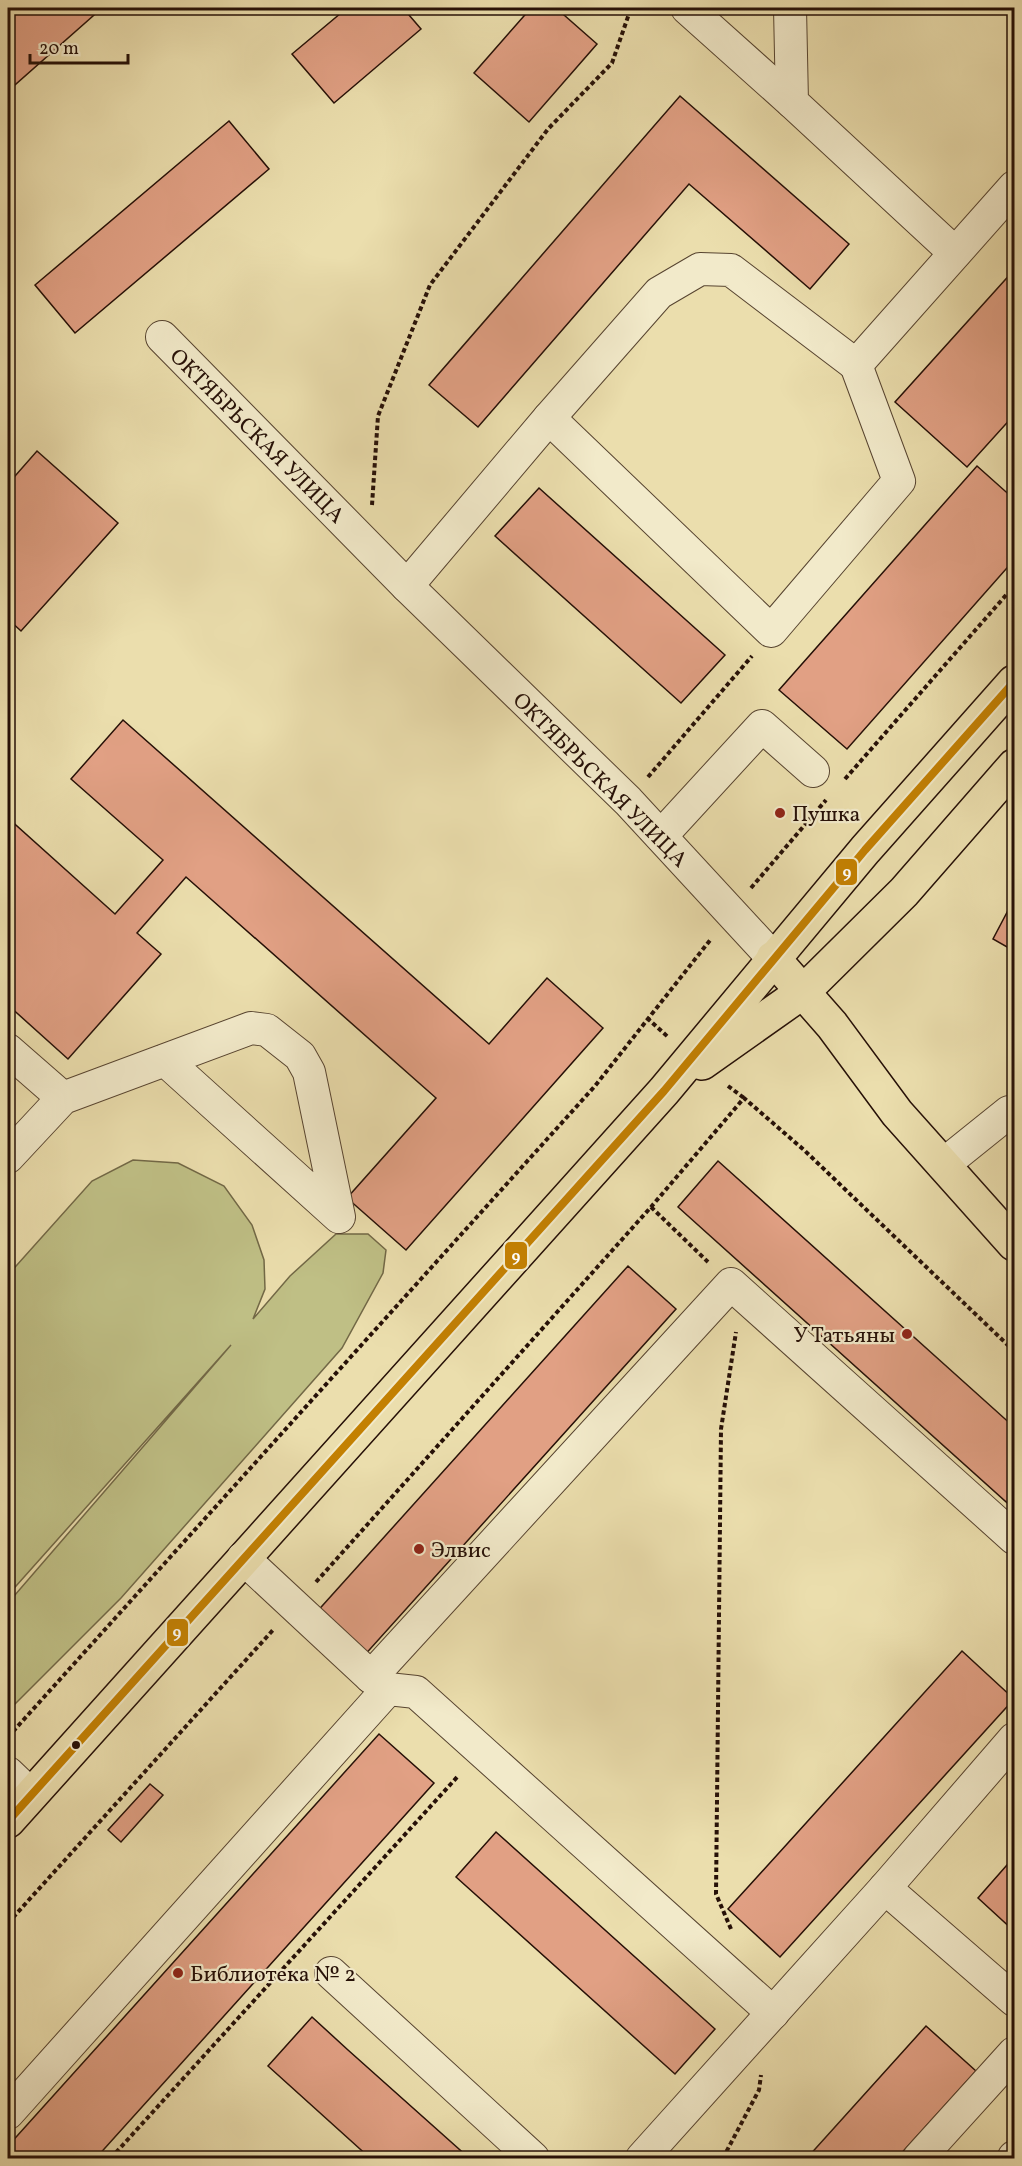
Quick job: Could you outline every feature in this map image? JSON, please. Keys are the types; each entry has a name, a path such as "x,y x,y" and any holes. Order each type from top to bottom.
{"main road":[{"path":"8,1821 664,1091 773,958 1014,682"},
{"path":"664,1091 804,992 904,892 1014,766"},
{"name":"ОКТЯБРЬСКАЯ УЛИЦА","path":"773,958 804,992 897,1113 1014,1244"}],"street":[{"path":"687,8 955,253"},
{"path":"790,8 792,102"},
{"path":"856,365 1014,187"},
{"path":"407,586 549,418 659,293 700,269 731,270 856,365 899,481 771,631 549,418"},
{"name":"ОКТЯБРЬСКАЯ УЛИЦА","path":"162,337 407,586 628,801 773,958"},
{"path":"660,836 762,726 829,782"},
{"path":"8,1157 63,1098 165,1060 251,1028 267,1029 300,1056 309,1072 339,1217 165,1060"},
{"path":"8,1050 63,1098"},
{"path":"943,1165 1009,1112"},
{"path":"8,2113 379,1683 731,1284 1014,1538"},
{"path":"243,1558 379,1683 416,1692 773,2013"},
{"path":"642,2158 885,1888 1014,1739"},
{"path":"8,1773 31,1795"},
{"path":"885,1888 1014,2000"},
{"path":"331,1972 533,2158"},
{"path":"919,2158 1014,2053"}],"path":[{"path":"369,547 378,416 430,285 548,129 612,63 631,8"},
{"path":"8,1737 595,1086 732,913 829,782 1014,586"},
{"path":"628,801 771,631"},
{"path":"8,1923 651,1207 744,1098 804,1150 1014,1351"},
{"path":"651,1207 731,1284 736,1333 721,1429 716,1894 734,1936"},
{"path":"111,2158 481,1751"},
{"path":"723,2158 759,2090 763,2068"}],"green space":[{"path":"133,1160 178,1163 224,1186 252,1225 264,1260 265,1289 253,1319 290,1276 336,1234 368,1234 386,1250 383,1273 342,1348 121,1598 8,1711 8,1603 231,1345 8,1595 8,1275 92,1181"}],"building":[{"path":"8,8 102,8 8,91"},
{"path":"347,8 403,8 421,29 334,103 292,54"},
{"path":"531,8 556,8 597,44 529,122 474,73"},
{"path":"680,96 849,244 810,289 689,184 478,427 429,385"},
{"path":"229,121 269,169 75,333 35,285"},
{"path":"1014,270 1014,415 967,467 895,402"},
{"path":"37,451 118,523 21,631 8,619 8,484"},
{"path":"977,466 1014,499 1014,560 847,749 779,690"},
{"path":"539,488 725,655 681,703 495,536"},
{"path":"123,720 489,1044 547,978 603,1028 406,1250 347,1198 436,1098 186,877 137,933 161,954 68,1059 8,1005 8,818 115,914 163,860 71,779"},
{"path":"1014,899 1014,951 993,939"},
{"path":"718,1161 1014,1427 1014,1509 678,1207"},
{"path":"628,1266 676,1309 362,1658 314,1615"},
{"path":"962,1651 1014,1699 780,1957 728,1909"},
{"path":"379,1734 434,1783 96,2158 8,2158 8,2146"},
{"path":"150,1784 163,1795 121,1842 108,1830"},
{"path":"496,1832 715,2029 675,2074 456,1877"},
{"path":"1014,1857 1014,1931 978,1898"},
{"path":"312,2017 469,2158 370,2158 268,2066"},
{"path":"926,2026 976,2071 897,2158 807,2158"}],"transit line":[{"name":"9","path":"8,1821 664,1091 865,850 1014,682"}],"place":[{"name":"Пушка","path":"780,813"},
{"name":"У Татьяны","path":"907,1334"},
{"name":"Элвис","path":"419,1549"},
{"name":"Библиотека № 2","path":"178,1973"}]}
